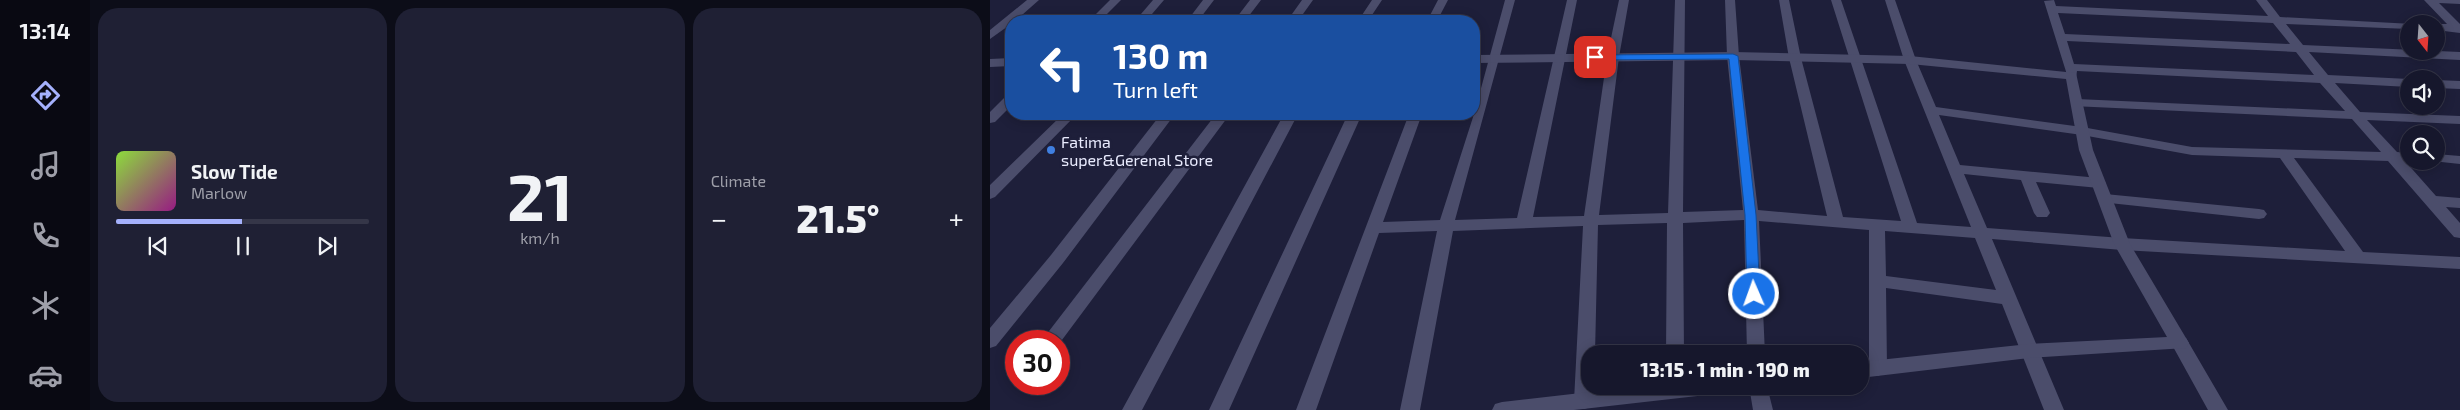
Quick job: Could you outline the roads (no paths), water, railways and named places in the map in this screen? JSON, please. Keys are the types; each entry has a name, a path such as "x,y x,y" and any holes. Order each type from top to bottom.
{"street":[{"path":"1016,15 1034,0"},
{"path":"1100,15 1116,0"},
{"path":"1146,15 1160,0"},
{"path":"1197,15 1209,0"},
{"path":"1244,15 1256,0"},
{"path":"1297,15 1308,0"},
{"path":"1367,15 1376,0"},
{"path":"1435,15 1443,0"},
{"path":"1480,109 1510,0"},
{"path":"1524,223 1572,0"},
{"path":"1584,401 1591,220 1624,0"},
{"path":"1675,345 1674,217 1680,57 1680,0"},
{"path":"1730,0 1733,56 1751,215 1756,345"},
{"path":"1784,0 1795,58 1836,221"},
{"path":"1836,0 1911,227"},
{"path":"1890,0 1910,60 2054,410"},
{"path":"2261,0 2324,79 2460,233"},
{"path":"2429,0 2459,29"},
{"path":"2437,0 2460,1"},
{"path":"2218,410 2122,244 2086,150 2071,72 2050,4 2400,26"},
{"path":"990,36 1005,24"},
{"path":"2445,28 2459,29"},
{"path":"2060,37 2460,56"},
{"path":"1480,59 1733,56 1910,60 2071,72 2400,83"},
{"path":"990,63 1005,62"},
{"path":"2445,84 2460,85"},
{"path":"2077,102 2460,120"},
{"path":"990,119 1005,105"},
{"path":"1931,110 2082,131 2192,152 2400,156"},
{"path":"990,194 1064,120"},
{"path":"990,341 1057,259 1163,120"},
{"path":"1060,330 1218,120"},
{"path":"1132,410 1288,120"},
{"path":"1219,410 1352,120"},
{"path":"1306,410 1413,120"},
{"path":"1410,410 1446,226 1477,120"},
{"path":"2284,154 2358,257"},
{"path":"2445,159 2460,160"},
{"path":"1955,169 2099,183"},
{"path":"2026,175 2042,214"},
{"path":"2105,199 2258,214"},
{"path":"2430,201 2460,203"},
{"path":"1373,228 1751,215 2122,244 2460,263"},
{"path":"1877,225 1878,368"},
{"path":"1877,281 2008,298"},
{"path":"1869,369 2030,351 2180,343"},
{"path":"1508,410 1626,395"},
{"path":"1760,395 1762,410"}],"place":[{"name":"Fatima super&Gerenal Store","path":"1051,150"}]}
